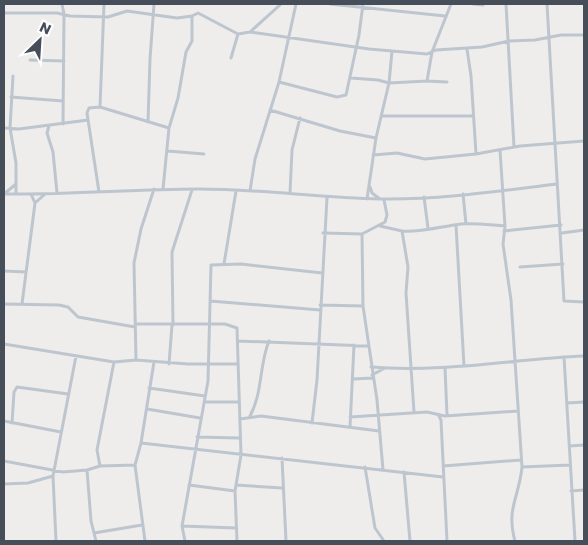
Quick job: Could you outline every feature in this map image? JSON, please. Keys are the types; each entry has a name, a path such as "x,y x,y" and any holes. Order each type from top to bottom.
{"street":[{"path":"62,4 64,14 63,124"},
{"path":"100,107 105,17 104,4"},
{"path":"148,122 154,4"},
{"path":"250,32 281,4"},
{"path":"250,191 255,159 279,82 296,4"},
{"path":"330,4 445,16"},
{"path":"427,81 432,52 451,4"},
{"path":"473,4 483,5"},
{"path":"506,4 514,147"},
{"path":"547,4 557,184 562,233 564,301 584,302"},
{"path":"279,82 344,97 349,91 363,6"},
{"path":"4,13 105,17 128,12 177,18 201,13 238,34 250,32 392,51 432,52 467,49 509,41 535,40 575,33 584,35"},
{"path":"162,189 170,128 178,98 186,52 192,41 192,16"},
{"path":"232,58 238,34"},
{"path":"436,42 442,50"},
{"path":"467,49 471,76 472,116 476,154"},
{"path":"367,199 376,138 390,83 392,51"},
{"path":"30,60 64,61"},
{"path":"12,76 10,128 16,163 16,194"},
{"path":"351,78 390,83 447,82"},
{"path":"11,97 63,101"},
{"path":"99,192 88,120 89,108 100,107 170,128"},
{"path":"270,110 340,131 376,138"},
{"path":"382,116 472,116"},
{"path":"290,193 292,150 300,118"},
{"path":"4,128 63,124 88,120"},
{"path":"50,125 47,133 53,152 58,193"},
{"path":"373,155 397,153 419,160 476,154 514,147 584,141"},
{"path":"500,150 505,226 502,244 511,300 522,466 520,480 511,509 512,530 515,541"},
{"path":"168,151 204,154"},
{"path":"4,194 16,184"},
{"path":"4,194 94,194 99,192 162,189 250,191 290,193 327,198 382,199 503,191 557,184"},
{"path":"370,186 372,193 382,199 387,206 385,222 388,229"},
{"path":"136,360 134,263 141,229 154,189"},
{"path":"169,364 172,325 172,252 192,190"},
{"path":"224,264 236,191"},
{"path":"31,194 36,203"},
{"path":"22,304 36,203 45,194"},
{"path":"463,194 466,224"},
{"path":"424,197 428,228"},
{"path":"312,423 323,233 327,198"},
{"path":"323,233 362,234 385,222"},
{"path":"380,226 388,229 414,232 428,228 466,224 505,226"},
{"path":"456,225 464,366"},
{"path":"504,231 561,225"},
{"path":"562,233 584,230"},
{"path":"402,231 408,267 406,293 413,368 414,412"},
{"path":"354,234 361,241"},
{"path":"362,234 363,306 367,346 378,414 383,470"},
{"path":"520,267 563,264"},
{"path":"185,541 182,526 205,396 212,265 268,266 322,273"},
{"path":"4,271 26,272"},
{"path":"210,301 320,307 363,306"},
{"path":"4,304 65,306 78,317 135,326 210,324 236,326 240,419 240,453 236,485 237,541"},
{"path":"238,341 367,346"},
{"path":"250,416 257,402 265,352 269,342"},
{"path":"4,344 114,362 136,360 169,364 238,364"},
{"path":"350,427 354,345"},
{"path":"56,541 53,476 76,356"},
{"path":"371,367 384,369 445,368 514,363 526,359 584,356"},
{"path":"564,357 575,541"},
{"path":"100,466 97,450 114,362"},
{"path":"145,541 135,465 141,443 154,362"},
{"path":"442,420 446,416 445,368"},
{"path":"353,379 373,376 384,369"},
{"path":"12,423 16,387 68,394"},
{"path":"149,388 205,396"},
{"path":"204,402 238,402"},
{"path":"567,403 584,402"},
{"path":"147,409 200,418"},
{"path":"350,417 414,412 427,412 446,416 518,411"},
{"path":"240,419 250,416 379,431"},
{"path":"439,416 442,420 447,541"},
{"path":"4,420 61,432"},
{"path":"197,437 239,438"},
{"path":"141,443 443,477"},
{"path":"569,446 584,445"},
{"path":"282,458 286,541"},
{"path":"443,466 521,460"},
{"path":"4,461 63,472 87,470 100,466 135,465"},
{"path":"522,466 570,465"},
{"path":"365,467 375,528 384,541"},
{"path":"87,470 96,541"},
{"path":"404,472 410,541"},
{"path":"4,484 28,483 53,476"},
{"path":"189,485 236,491"},
{"path":"236,485 282,488"},
{"path":"571,491 584,490"},
{"path":"94,533 143,525"},
{"path":"182,526 236,528"}]}
